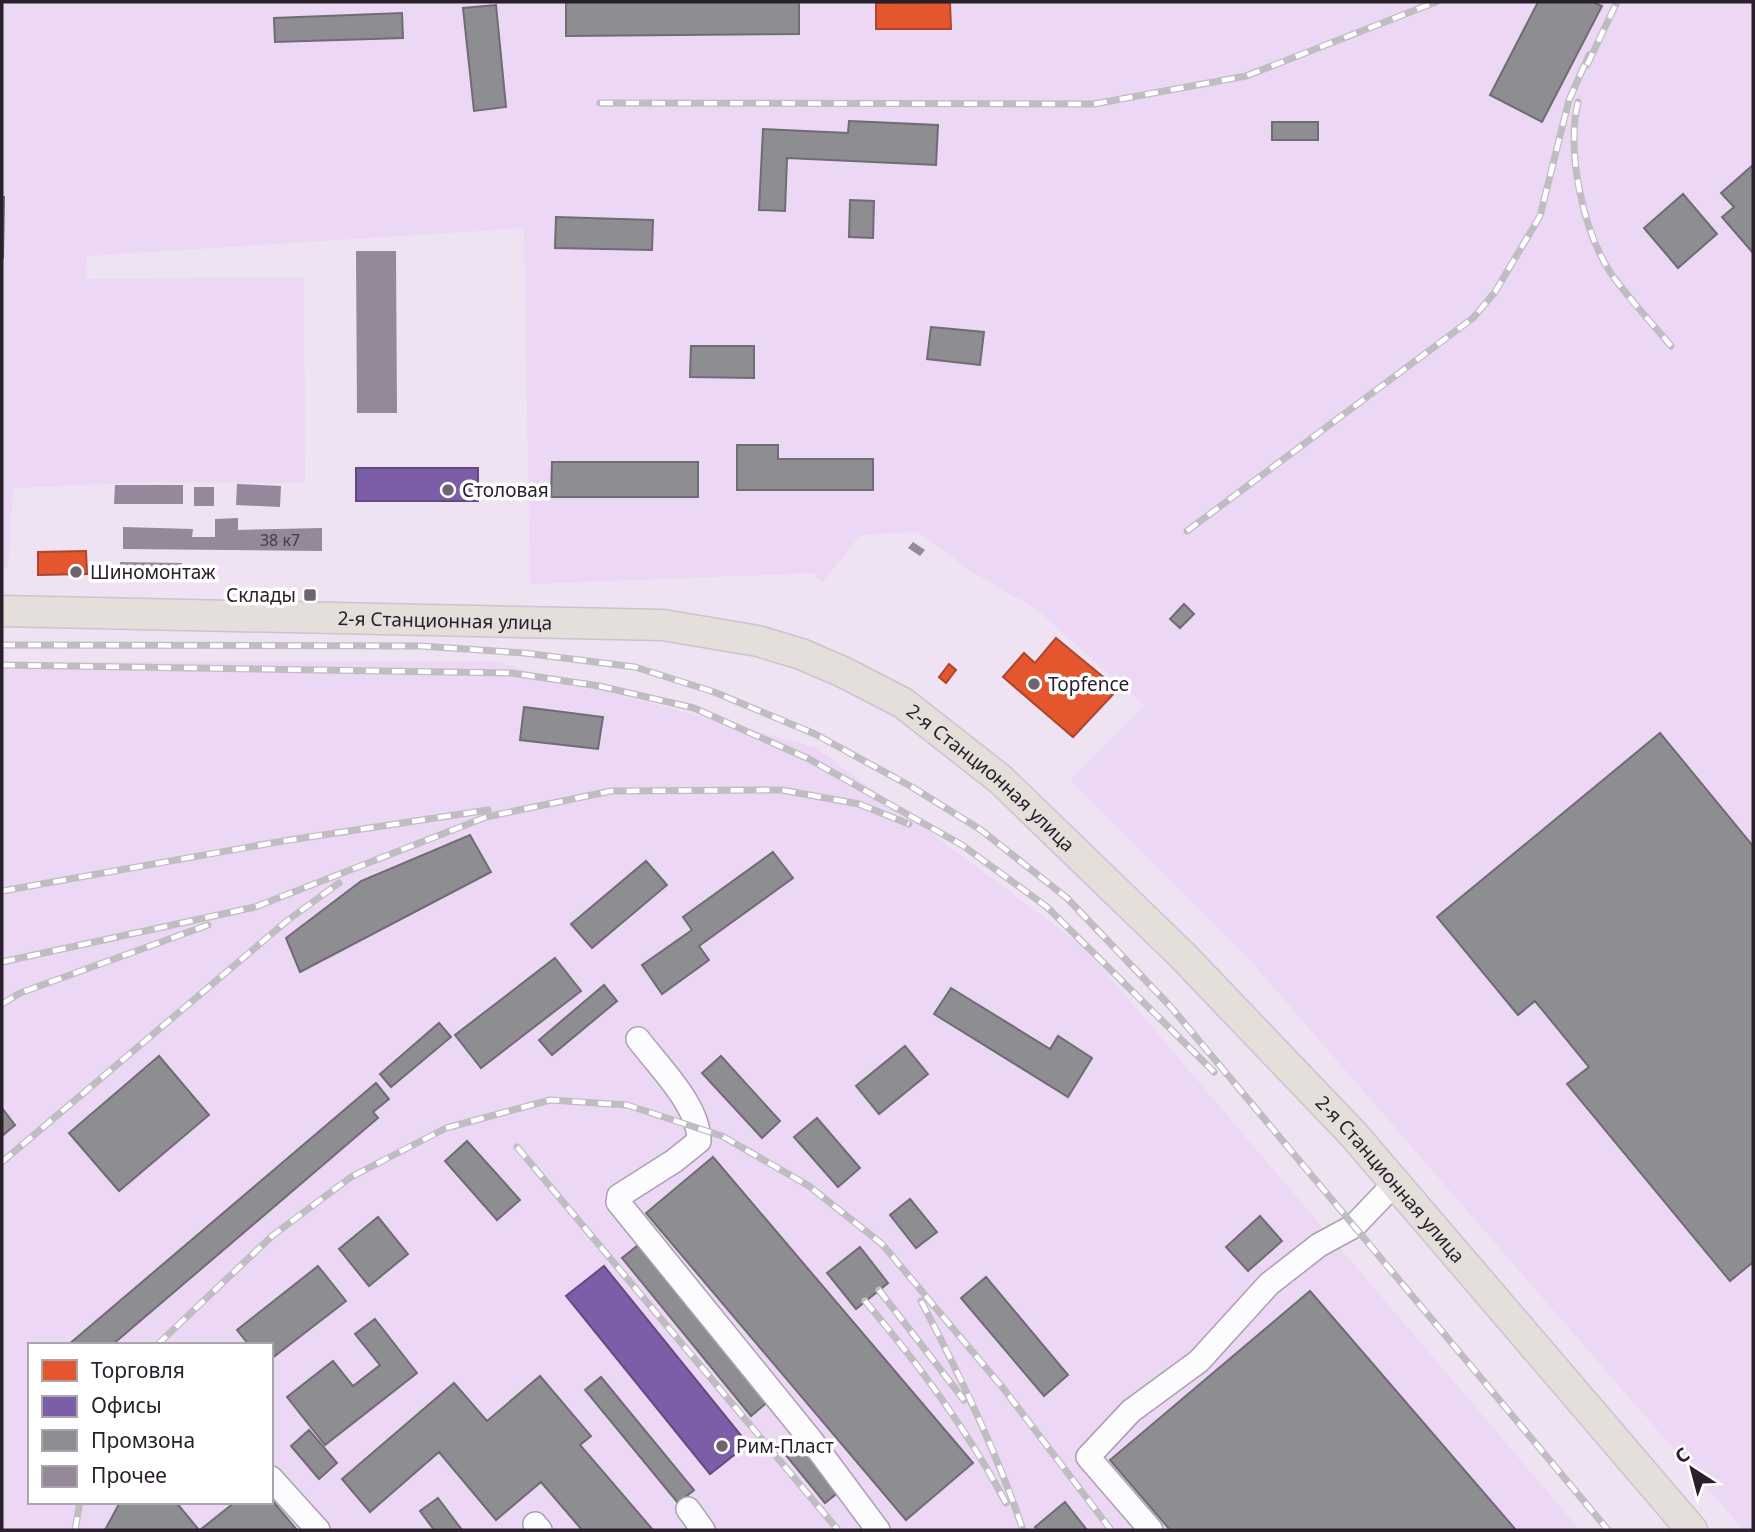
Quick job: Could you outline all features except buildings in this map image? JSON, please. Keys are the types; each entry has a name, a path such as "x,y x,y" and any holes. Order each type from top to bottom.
{"main road":[{"name":"2-я Станционная улица","path":"2,611 663,625 758,641 801,654 903,703 1000,779 1182,955 1354,1135 1692,1530"}],"lane":[{"path":"638,1039 681,1095 699,1128 699,1141 620,1196 618,1202 811,1440 878,1530"},
{"path":"1151,1530 1088,1457 1131,1411 1199,1361 1269,1284 1319,1245 1354,1226 1395,1183"},
{"path":"273,1480 318,1530"},
{"path":"688,1509 704,1530"}],"shaded area":[{"path":"2,2 1753,2 1753,1530 1744,1530 1249,959 1070,780 1145,706 1036,609 974,573 918,532 860,535 822,583 813,573 530,584 524,228 87,256 86,279 304,277 305,483 154,482 13,488 8,569 2,569"},
{"path":"493,661 815,747 1083,946 1580,1530 2,1530 2,662"}],"railway":[{"path":"600,103 1094,104 1246,76 1436,2"},
{"path":"1587,65 1617,2"},
{"path":"1187,531 1473,318 1495,292 1540,216 1569,100 1589,55"},
{"path":"1578,102 1574,144 1576,167 1585,215 1593,237 1612,275 1671,346"},
{"path":"2,645 421,646 524,653 635,667 714,692 815,734 912,787 981,830 1067,898 1170,1006 1608,1530"},
{"path":"2,665 511,673 599,686 694,708 809,759 962,845 1047,907 1214,1072"},
{"path":"2,962 255,907 486,817 611,791 782,790 859,804 909,824"},
{"path":"2,891 283,841 488,810"},
{"path":"2,1162 288,920 339,883"},
{"path":"2,1004 20,993 208,925"},
{"path":"159,1343 272,1236 351,1177 446,1128 550,1100 627,1105 722,1136 809,1186 882,1244 1003,1388 1111,1530"},
{"path":"517,1147 838,1530"},
{"path":"879,1290 964,1400"},
{"path":"865,1301 941,1398 1006,1503"},
{"path":"921,1301 976,1413 1023,1530"},
{"path":"75,1530 80,1504"}],"place":[{"name":"Столовая","path":"448,490"},
{"name":"Шиномонтаж","path":"76,572"},
{"name":"Склады","path":"310,595"},
{"name":"Topfence","path":"1034,684"},
{"name":"Рим-Пласт","path":"722,1446"}]}
